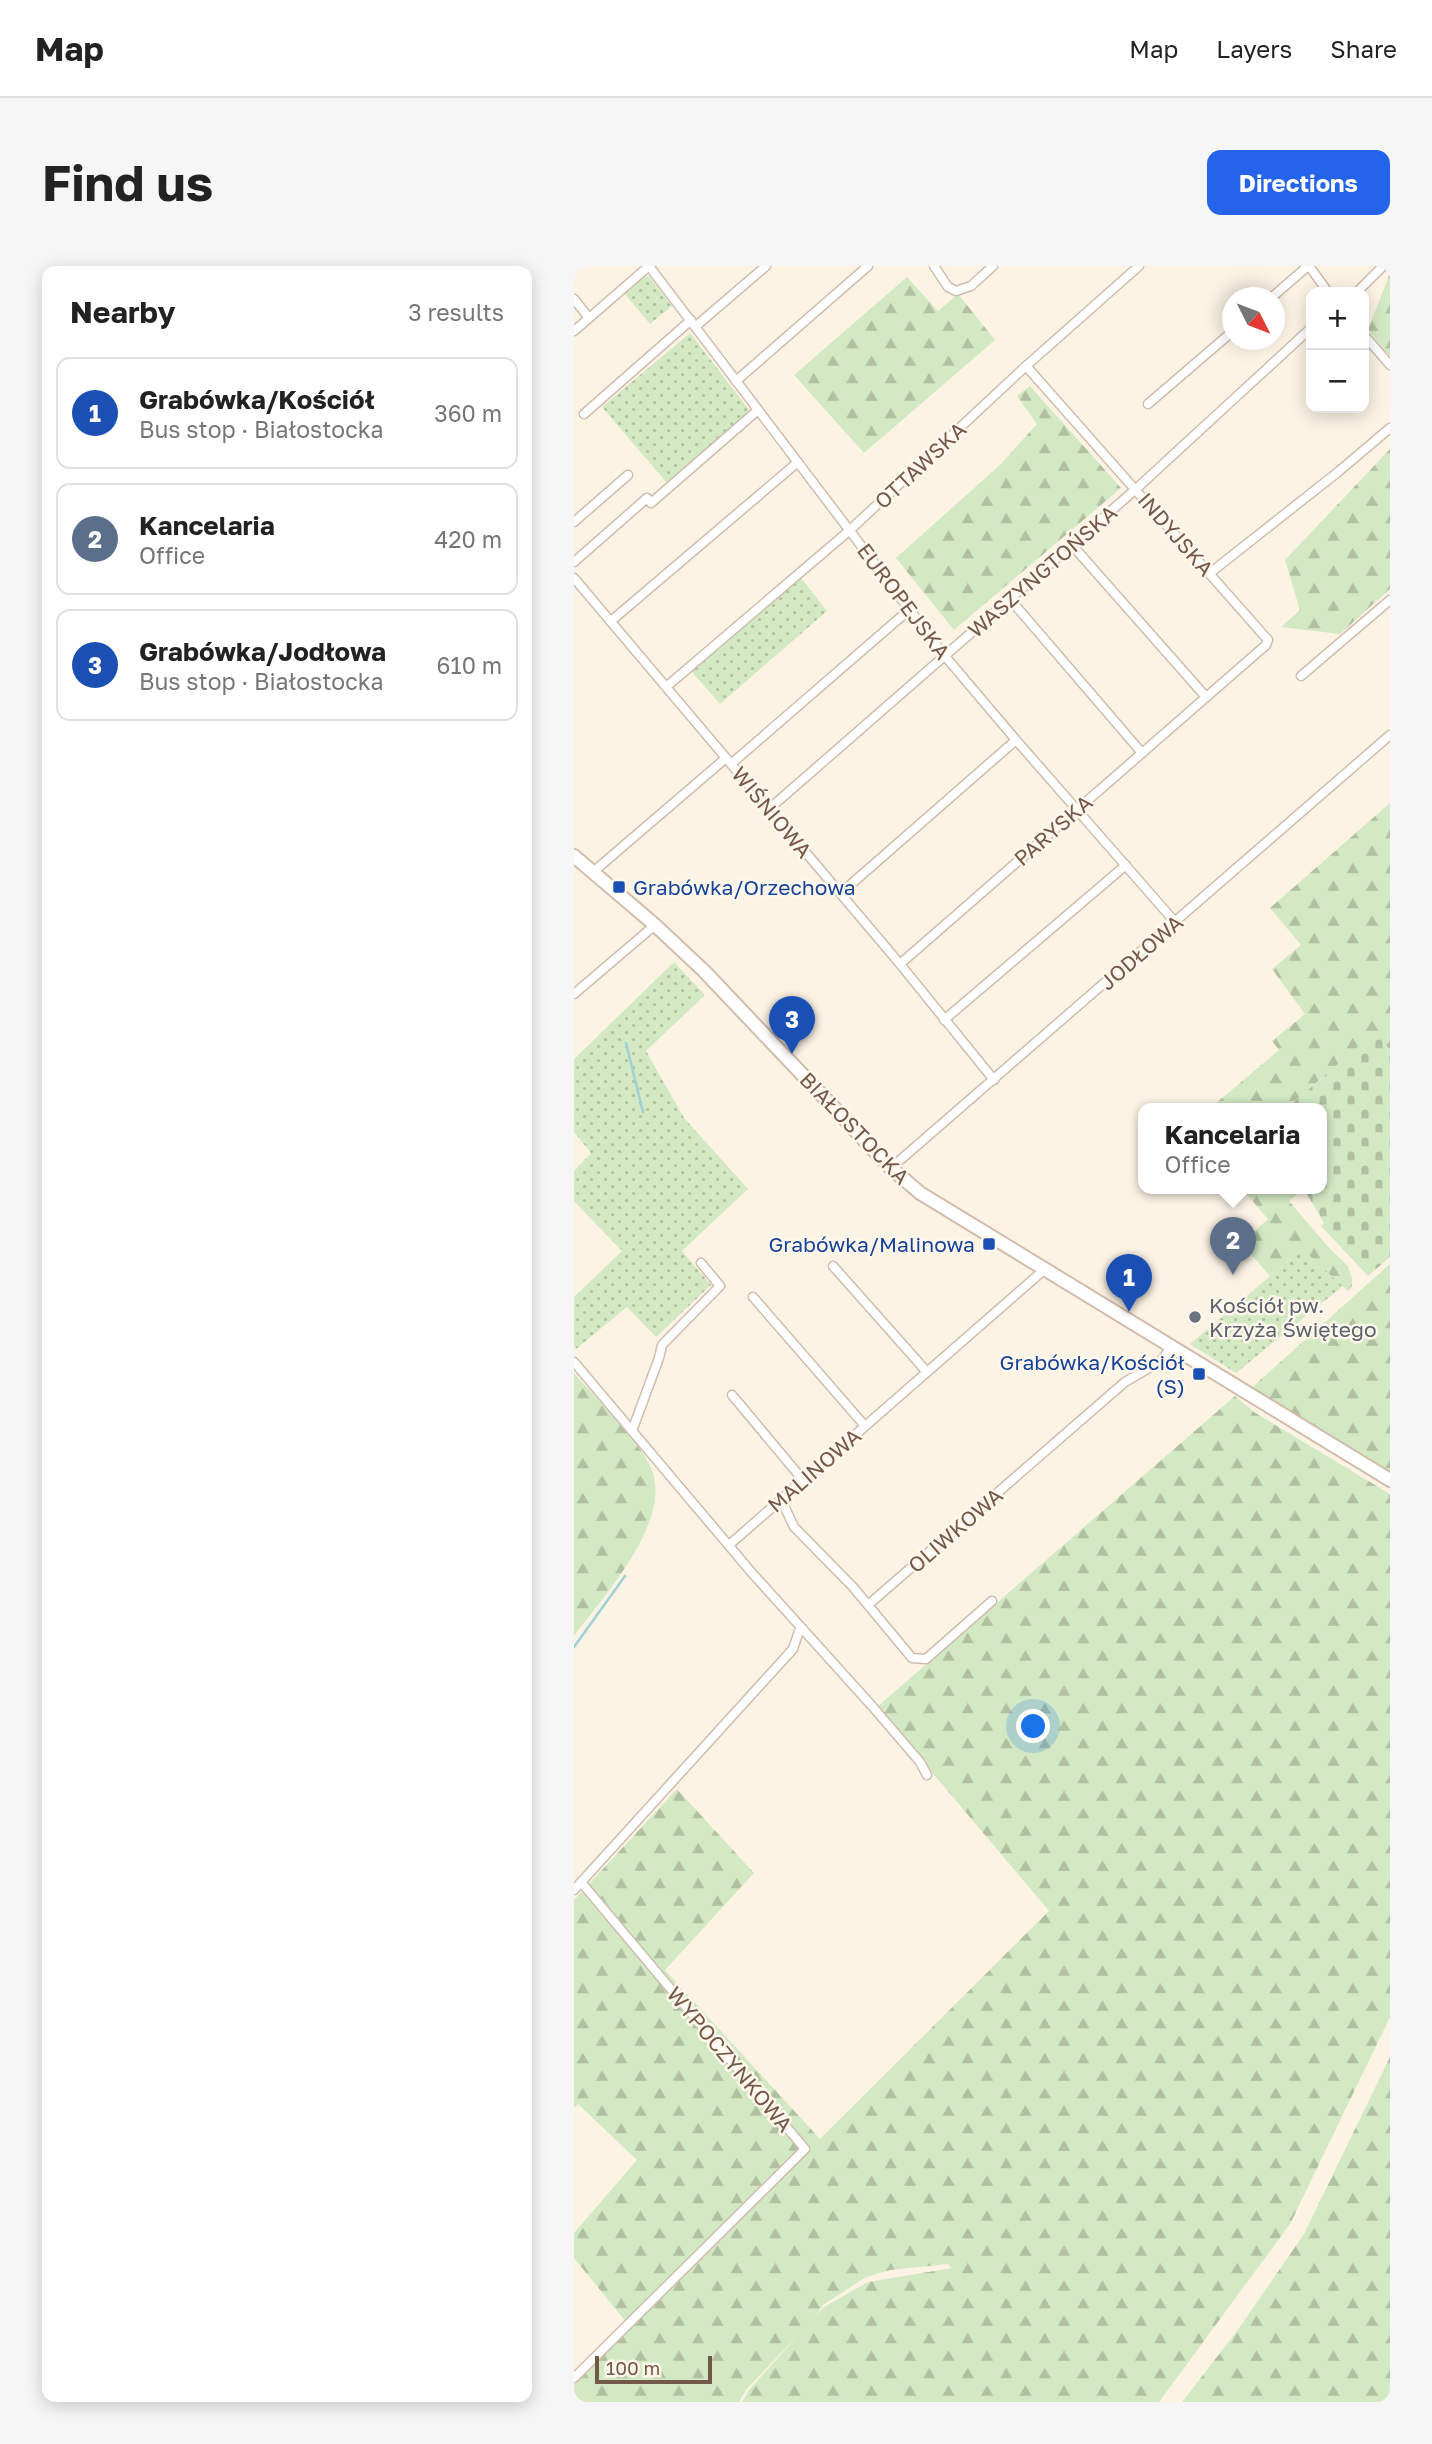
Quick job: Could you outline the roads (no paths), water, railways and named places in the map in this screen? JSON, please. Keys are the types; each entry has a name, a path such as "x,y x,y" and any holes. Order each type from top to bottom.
{"street":[{"path":"574,331 649,266"},
{"name":"EUROPEJSKA","path":"649,266 944,655 1175,922"},
{"path":"584,414 766,266"},
{"path":"736,381 868,266"},
{"path":"934,266 948,287 956,291 964,289 993,266"},
{"name":"OTTAWSKA","path":"666,687 850,530 1026,366 1139,266"},
{"path":"1284,287 1308,266 1324,287"},
{"path":"1362,287 1384,266"},
{"path":"574,299 589,318"},
{"name":"WASZYNGTOŃSKA","path":"769,809 1136,489 1306,333"},
{"path":"1148,404 1222,340"},
{"path":"1369,341 1390,365"},
{"name":"INDYJSKA","path":"1026,366 1268,640 1266,645 1206,697"},
{"path":"574,562 647,498 651,503 758,410"},
{"path":"1210,573 1390,428"},
{"path":"611,621 798,462"},
{"path":"574,522 628,475"},
{"path":"1072,545 1206,697"},
{"name":"WIŚNIOWA","path":"574,578 841,893 994,1080"},
{"path":"1009,598 1142,753"},
{"path":"1301,676 1390,600"},
{"path":"593,872 910,609"},
{"name":"PARYSKA","path":"900,964 1206,697"},
{"name":"JODŁOWA","path":"891,1168 1390,734"},
{"path":"841,893 1016,740"},
{"name":"BIAŁOSTOCKA","path":"575,860 655,925 746,1014 891,1168 920,1193 1390,1480"},
{"path":"944,1020 1126,866"},
{"path":"574,994 655,925"},
{"path":"632,1430 662,1345 720,1286 701,1264"},
{"path":"833,1266 927,1372"},
{"name":"MALINOWA","path":"729,1545 1045,1269"},
{"path":"753,1297 865,1426"},
{"name":"OLIWKOWA","path":"868,1605 1125,1382 1161,1361 1171,1347"},
{"path":"574,1362 800,1628 811,1637 920,1762 927,1775"},
{"path":"732,1395 803,1480"},
{"path":"781,1499 794,1527 868,1605 912,1658 926,1659 992,1601"},
{"path":"574,1890 793,1649 800,1628"},
{"name":"WYPOCZYNKOWA","path":"574,2378 806,2149 581,1882"}],"waterway":[{"path":"626,1043 643,1112"},
{"path":"574,1647 625,1576"}],"place":[{"name":"Grabówka/Orzechowa","path":"619,887"},
{"name":"Grabówka/Jodłowa","path":"792,1054"},
{"name":"Grabówka/Malinowa","path":"989,1244"},
{"name":"Kancelaria","path":"1233,1275"},
{"name":"Grabówka/Kościół","path":"1129,1312"},
{"name":"Kościół pw. Krzyża Świętego","path":"1195,1317"},
{"name":"Grabówka/Kościół (S)","path":"1199,1374"}]}
